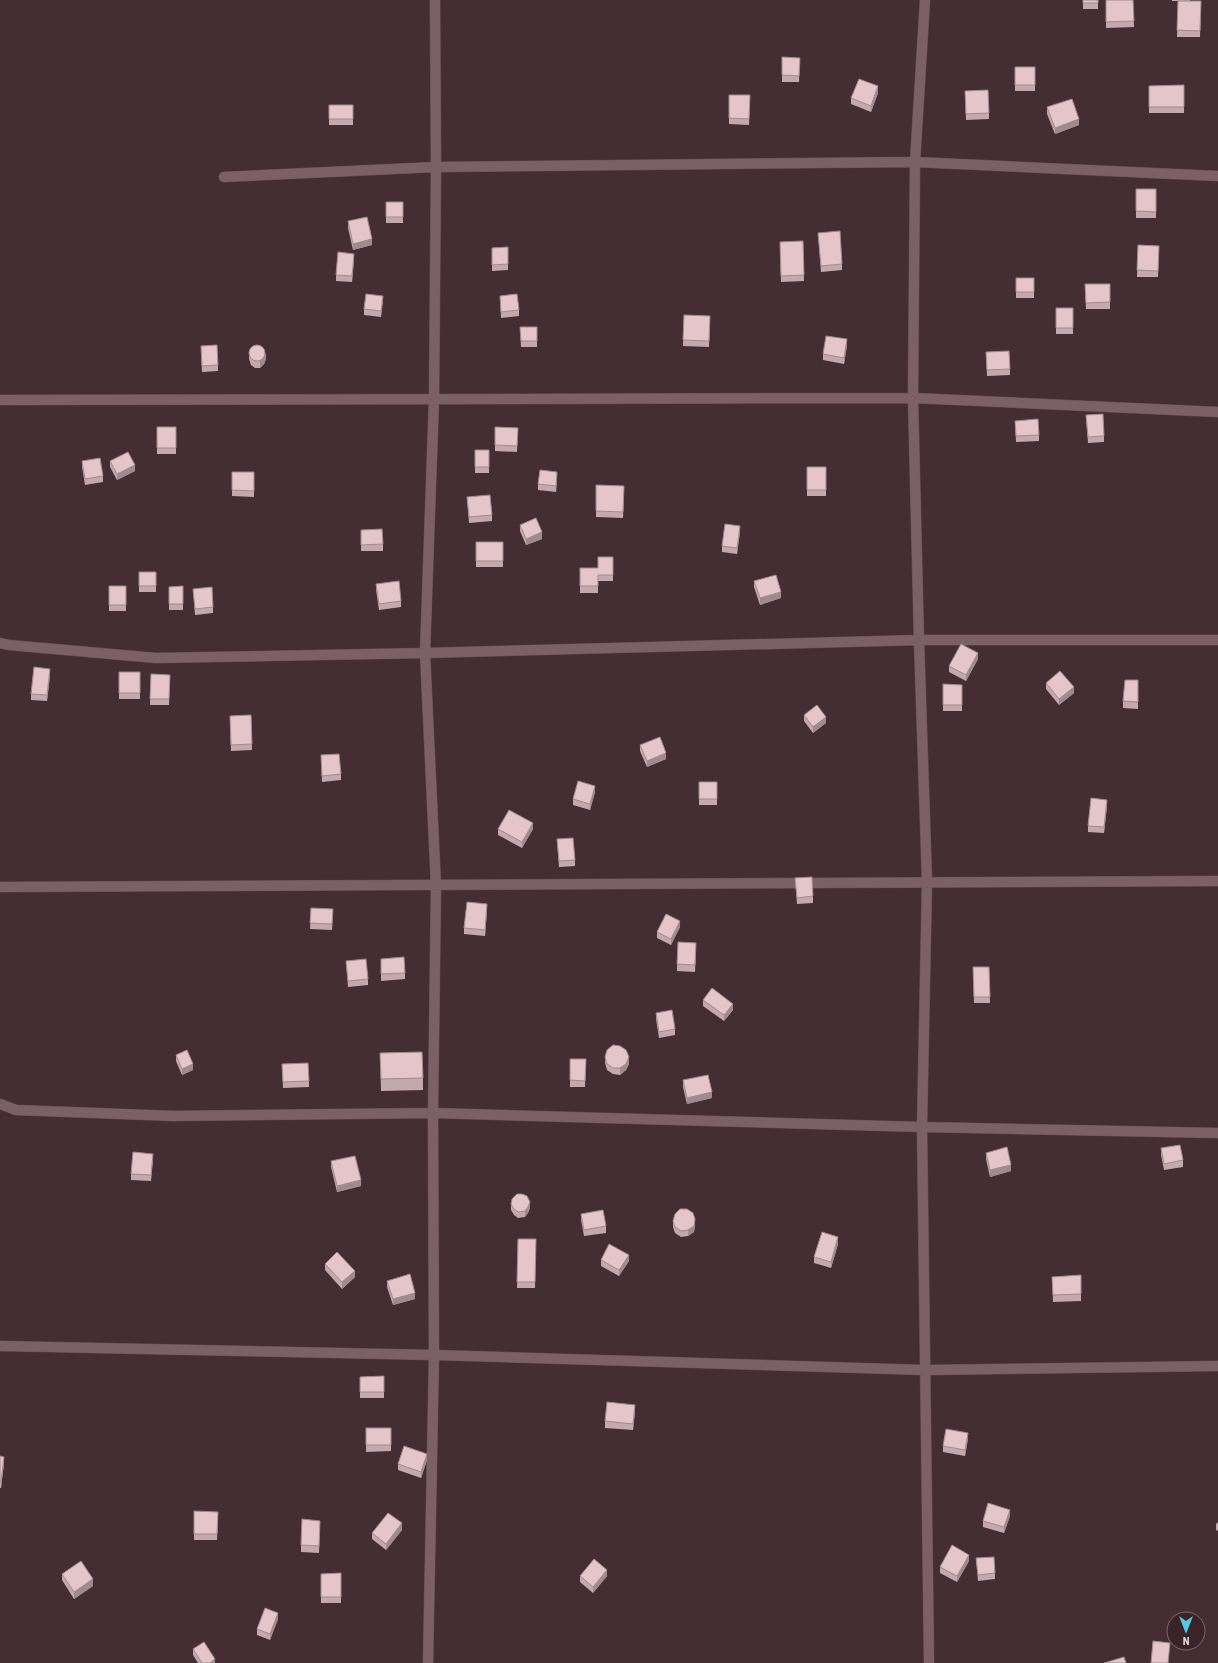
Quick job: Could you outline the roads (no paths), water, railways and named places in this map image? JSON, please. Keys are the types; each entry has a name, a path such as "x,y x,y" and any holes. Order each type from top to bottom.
{"street":[{"path":"428,1663 434,1355 433,1113 436,886 425,653 434,399 436,167 435,0"},
{"path":"925,0 915,162 913,398 927,882 922,1127 929,1663"},
{"path":"224,177 436,167 915,162 1218,176"},
{"path":"0,400 913,398 1218,412"},
{"path":"0,642 10,645 156,658 425,653 919,640 1218,640"},
{"path":"0,887 1218,881"},
{"path":"0,1104 16,1110 174,1116 433,1113 922,1127 1218,1133"},
{"path":"0,1346 434,1355 925,1370 1218,1366"}]}
